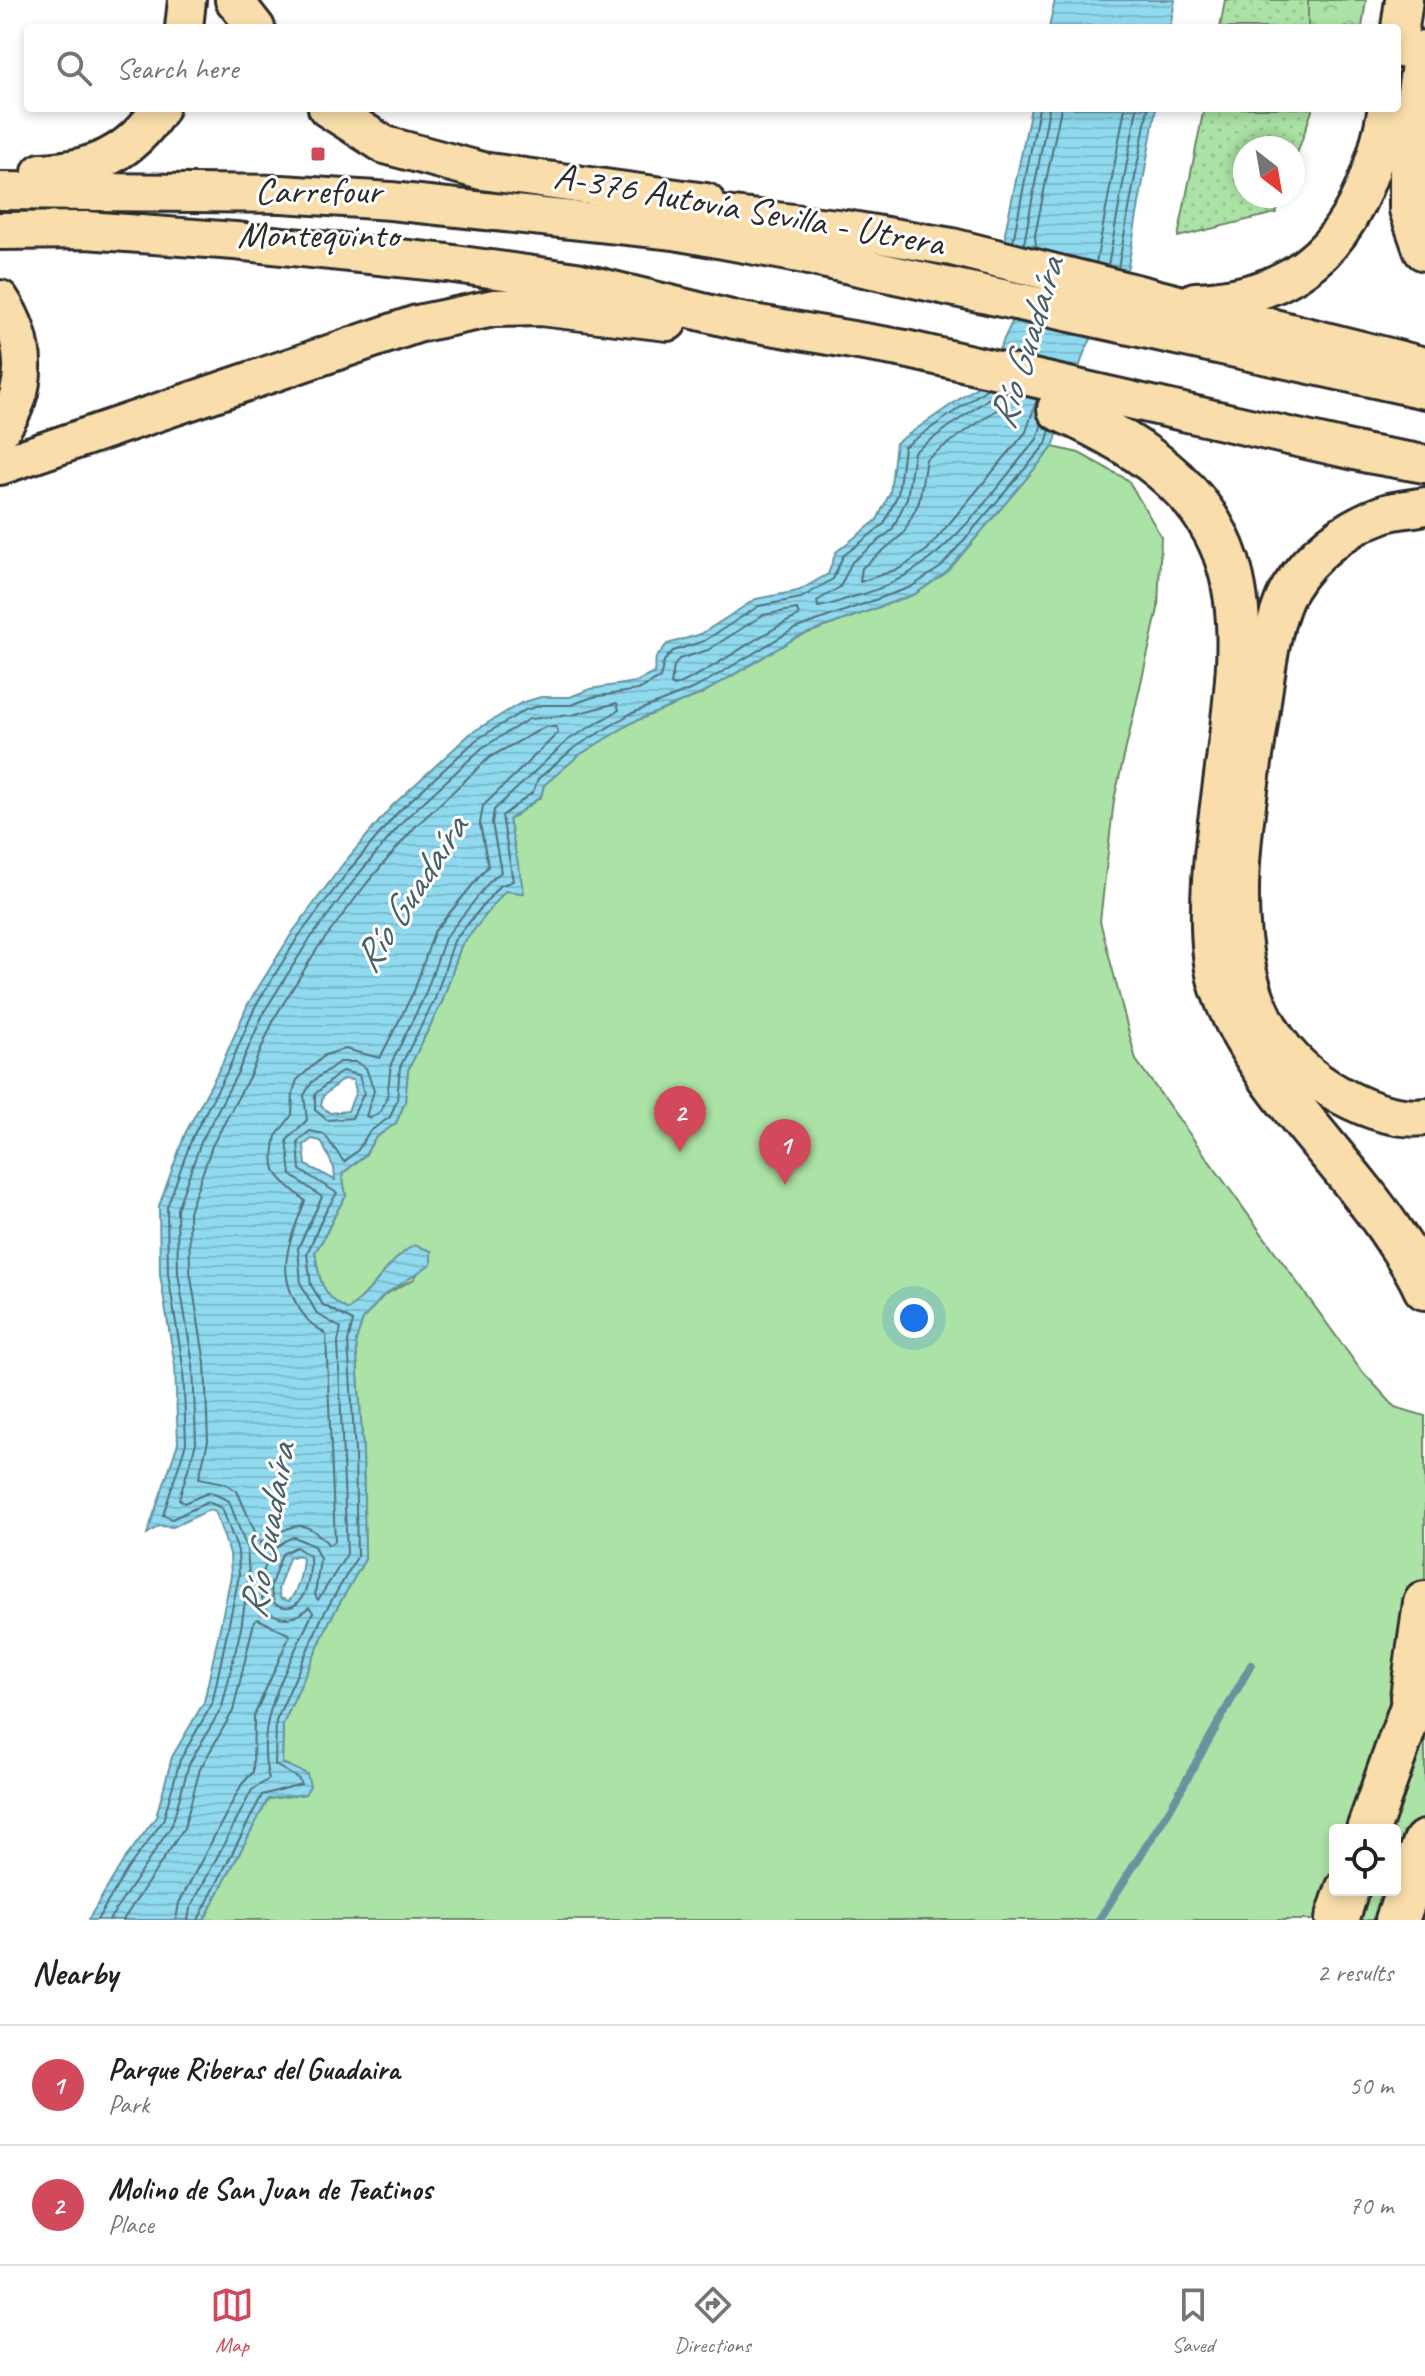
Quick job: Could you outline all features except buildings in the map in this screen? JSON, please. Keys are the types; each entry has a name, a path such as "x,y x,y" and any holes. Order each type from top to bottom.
{"highway":[{"path":"1425,52 1411,158 1411,209 1425,249"},
{"path":"1059,409 1112,414 1194,498 1220,539 1237,587 1240,642 1211,895 1221,986 1253,1053 1292,1106 1366,1193 1425,1288"},
{"path":"1411,1711 1425,1603"},
{"path":"1370,1824 1425,1670"},
{"path":"1397,1920 1425,1842"},
{"path":"1337,1920 1345,1896"}],"main road":[{"path":"184,24 187,0"},
{"path":"234,0 253,24"},
{"path":"1401,24 1404,0"},
{"path":"0,173 87,168 135,138 157,112"},
{"path":"333,112 385,145 482,171 707,202 952,247 1169,319 1241,322 1425,366"},
{"path":"1169,319 1226,300 1266,291 1316,258 1354,215 1377,161 1386,112"},
{"name":"A-376 Autovía Sevilla - Utrera","path":"0,191 282,194 391,201 675,231 946,285 1169,319 1425,390"},
{"path":"391,201 521,194 845,229"},
{"path":"0,231 101,231 447,263 576,281 902,358 1112,414 1425,464"},
{"path":"0,299 19,335 23,359 16,405 0,431"},
{"path":"0,466 417,324 471,311 540,307 647,321 699,323 735,320"},
{"path":"902,358 1059,409"},
{"path":"1425,506 1383,514 1321,549 1288,590 1270,651 1238,883 1244,959 1267,1027 1308,1075 1354,1104 1413,1119 1425,1117"}],"green space":[{"path":"1225,0 1342,0 1339,24 1221,24"},
{"path":"1308,0 1366,0 1363,24 1308,24"},
{"path":"1203,112 1312,112 1303,136 1233,136 1233,208 1278,208 1276,213 1178,237"},
{"path":"1053,447 1079,453 1128,480 1161,536 1158,609 1114,800 1100,921 1136,1060 1360,1369 1395,1407 1425,1416 1425,1920 204,1920 268,1799 305,1794 307,1774 282,1763 283,1724 330,1620 365,1559 363,1452 356,1341 363,1319 384,1295 414,1279 431,1251 414,1246 404,1252 348,1310 332,1299 323,1287 315,1252 346,1196 342,1174 365,1155 375,1138 396,1123 405,1102 408,1070 442,1002 461,946 505,891 523,893 509,820 541,797 544,785 579,755 633,722 701,694 797,637 915,594 947,572"}],"water":[{"path":"1055,0 1175,0 1171,24 1050,24"},
{"name":"Río Guadaíra","path":"1030,112 1155,112 1128,266 1084,353 1053,447 947,572 915,594 797,637 701,694 633,722 579,755 544,785 541,796 509,820 524,893 505,891 461,946 442,1002 408,1070 405,1102 396,1123 375,1138 365,1155 342,1174 346,1196 315,1252 323,1287 332,1299 348,1310 396,1259 414,1245 431,1251 431,1264 384,1295 363,1319 356,1341 363,1452 365,1559 330,1620 283,1724 282,1763 307,1774 310,1786 305,1794 268,1799 204,1920 88,1920 122,1863 156,1817 172,1757 204,1702 231,1576 230,1554 215,1512 209,1510 173,1527 159,1526 147,1534 178,1443 175,1366 160,1275 159,1206 185,1134 222,1064 248,1004 292,933 343,864 392,806 471,733 521,703 541,697 570,697 590,689 636,682 654,673 656,658 667,644 701,634 756,599 798,591 828,574 836,552 877,520 890,493 896,443 984,382 1012,322 1005,233","holes":["343,1079 353,1080 356,1091 348,1111 330,1113 321,1106 323,1096","312,1139 321,1141 334,1168 335,1180 306,1165 304,1145","297,1555 303,1559 297,1587 289,1601 280,1598 278,1589 289,1558"]}],"waterway":[{"path":"1099,1920 1170,1809 1251,1665"}],"place":[{"name":"Carrefour Montequinto","path":"318,154"},
{"name":"Molino de San Juan de Teatinos","path":"680,1152"},
{"name":"Parque Riberas del Guadaira","path":"785,1185"}]}
